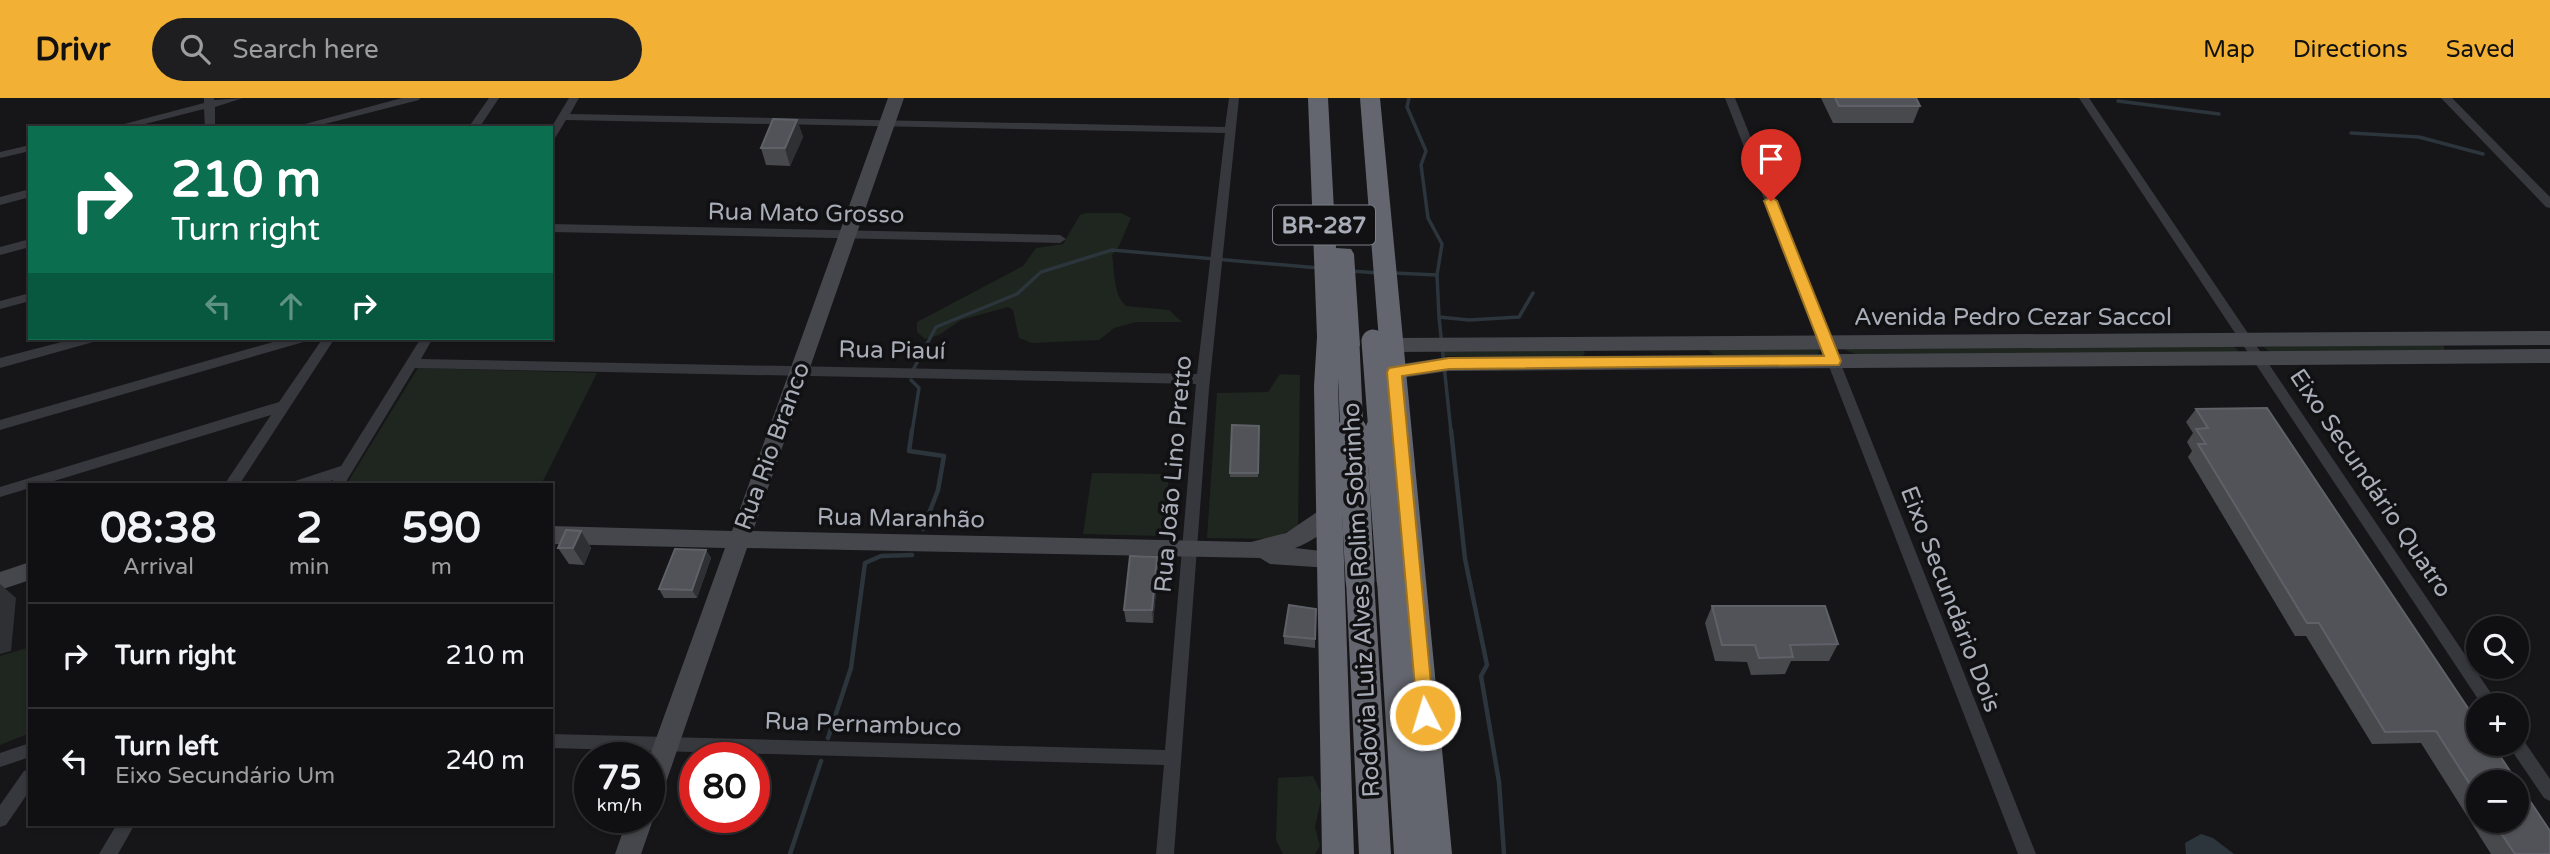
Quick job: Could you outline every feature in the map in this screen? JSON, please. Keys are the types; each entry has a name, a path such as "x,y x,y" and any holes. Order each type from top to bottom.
{"highway":[{"name":"BR-287","path":"1318,98 1360,346 1394,372 1401,570 1436,854"},
{"name":"BR-287","path":"1335,98 1360,346"},
{"name":"BR-287","path":"1356,98 1360,346"},
{"name":"BR-287","path":"1338,854 1325,386 1360,346 1370,98"},
{"name":"Rodovia Luiz Alves Rolim Sobrinho","path":"1360,346 1401,570 1410,854"},
{"name":"Rodovia Luiz Alves Rolim Sobrinho","path":"1360,346 1360,580 1374,854"},
{"path":"1330,559 1401,570"}],"street":[{"path":"121,126 209,102 238,98"},
{"path":"303,126 415,98"},
{"path":"474,126 494,98"},
{"path":"553,132 574,98"},
{"name":"Rua Rio Branco","path":"665,751 737,540 849,235 896,98"},
{"name":"Rua João Lino Pretto","path":"1165,854 1203,379 1234,98"},
{"name":"Eixo Secundário Dois","path":"1730,98 2027,854"},
{"name":"Eixo Secundário Quatro","path":"2084,98 2483,693"},
{"path":"2446,98 2550,204"},
{"path":"209,102 210,126"},
{"path":"563,117 1229,130"},
{"path":"0,155 28,148"},
{"path":"0,201 28,194"},
{"name":"Rua Mato Grosso","path":"553,228 1060,239"},
{"path":"0,251 28,244"},
{"path":"0,305 28,298"},
{"name":"Avenida Pedro Cezar Saccol","path":"1360,346 2550,338"},
{"path":"0,363 85,340"},
{"path":"0,425 295,340"},
{"path":"232,483 328,340"},
{"path":"338,483 426,340"},
{"name":"Avenida Pedro Cezar Saccol","path":"1394,372 1449,363 2550,356"},
{"name":"Rua Piauí","path":"412,363 1203,379"},
{"path":"30,483 283,406"},
{"path":"306,483 346,470"},
{"path":"0,492 28,483"},
{"name":"Rua Maranhão","path":"1251,551 1296,539 1317,528 1329,512"},
{"name":"Rua Maranhão","path":"553,536 1251,551 1330,559"},
{"path":"0,566 28,557"},
{"path":"0,581 28,572"},
{"name":"Rua Pernambuco","path":"553,741 1173,758"},
{"path":"0,760 28,751"},
{"path":"2525,756 2550,793"},
{"path":"0,819 28,779"},
{"path":"108,854 126,826"},
{"path":"628,854 635,833"}],"shaded area":[{"path":"1121,213 1131,218 1119,246 1112,255 1117,289 1126,306 1169,310 1182,322 1136,322 1114,328 1099,340 1032,343 1019,338 1013,310 1008,307 961,320 939,335 925,339 917,332 917,322 1023,266 1036,248 1063,244 1080,215"},
{"path":"2437,342 2444,346 2444,352 2271,353 2264,347"},
{"path":"2232,345 2238,350 2237,354 1858,355 1845,350 1850,347"},
{"path":"1713,347 1812,347 1821,350 1817,355 1715,356 1709,351"},
{"path":"1442,348 1581,348 1585,353 1582,357 1443,356"},
{"path":"418,368 597,373 542,483 347,483"},
{"path":"1280,374 1300,375 1298,526 1272,539 1207,538 1217,393 1268,392"},
{"path":"1092,473 1169,474 1164,536 1083,534"},
{"path":"28,648 28,734 0,745 0,656"},
{"path":"1313,776 1322,795 1315,827 1320,846 1315,854 1283,854 1276,840 1278,778"},
{"path":"2201,834 2213,838 2234,854 2186,854 2185,843"}],"building":[{"path":"1835,98 1916,98 1920,106 1839,106"},
{"path":"773,119 797,120 785,148 761,148"},
{"path":"2267,408 2466,705 2466,756 2500,756 2509,770 2466,770 2466,778 2436,731 2385,732 2319,623 2307,623 2198,444 2206,444 2196,429 2208,428 2196,409"},
{"path":"1232,425 1259,426 1258,473 1230,473"},
{"path":"566,530 581,531 573,548 558,548"},
{"path":"675,549 706,550 692,590 659,589"},
{"path":"1130,556 1157,557 1152,610 1124,610"},
{"path":"1289,605 1316,609 1315,639 1284,636"},
{"path":"1712,606 1825,606 1838,644 1790,645 1793,657 1759,658 1755,645 1722,645"},
{"path":"2529,800 2550,831 2550,854 2515,854 2501,833 2529,833"}],"waterway":[{"path":"1409,98 1407,107 1426,151 1421,165 1428,218 1442,244 1437,275"},
{"path":"2118,101 2219,114"},
{"path":"2351,133 2419,137 2483,154"},
{"path":"913,370 936,327 1017,294 1041,272 1112,250 1319,268"},
{"path":"1352,271 1378,273"},
{"path":"1394,273 1437,275"},
{"path":"1437,275 1439,317"},
{"path":"1439,317 1469,320 1519,317 1533,293"},
{"path":"1439,317 1451,432"},
{"path":"911,380 919,388 912,432"},
{"path":"912,430 909,451 944,456 938,490 923,529"},
{"path":"1451,430 1465,559 1487,665 1481,676 1499,782 1504,854"},
{"path":"828,738 851,668 865,563 881,556 912,555"},
{"path":"790,854 821,761"}],"route":[{"path":"1425,715 1394,372 1449,363 1834,361 1771,201"}]}
